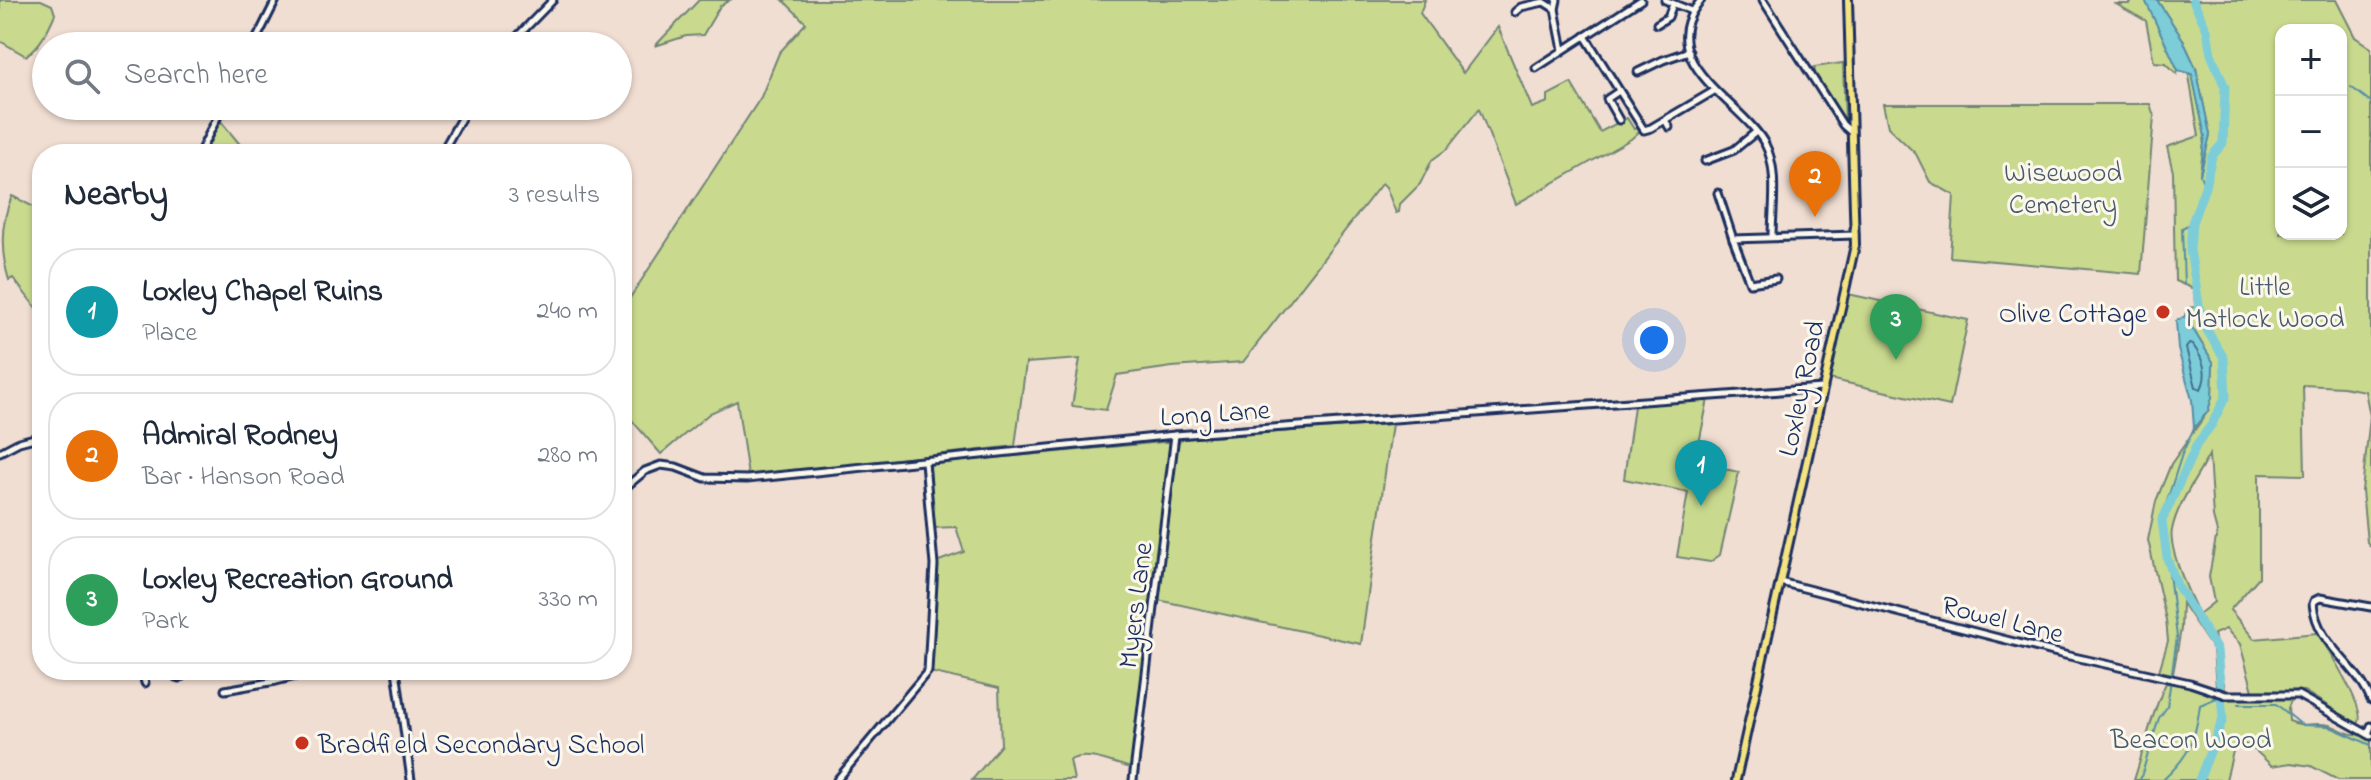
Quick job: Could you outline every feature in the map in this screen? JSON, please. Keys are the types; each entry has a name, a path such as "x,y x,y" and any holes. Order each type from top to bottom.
{"main road":[{"name":"Loxley Road","path":"1736,780 1853,257 1855,235 1848,0"}],"street":[{"path":"260,32 276,0"},
{"path":"522,32 553,0"},
{"path":"1557,0 1555,9 1563,50"},
{"path":"1536,68 1641,0"},
{"path":"1665,0 1692,11"},
{"path":"1701,0 1692,11 1687,35 1689,51 1697,69 1714,91 1764,142 1771,162 1772,237"},
{"path":"1763,0 1843,125 1851,132"},
{"path":"1515,12 1521,7 1544,2 1555,9"},
{"path":"1657,24 1668,17 1673,4"},
{"path":"1585,36 1644,130 1714,91"},
{"path":"1638,72 1689,51"},
{"path":"1619,91 1604,99 1619,120"},
{"path":"204,144 216,120"},
{"path":"447,144 460,120"},
{"path":"1665,120 1669,127"},
{"path":"1705,161 1734,150 1756,132"},
{"path":"1718,193 1750,283 1776,279"},
{"path":"1733,239 1855,235"},
{"name":"Long Lane","path":"632,482 645,471 661,465 705,478 729,480 1175,435 1822,388"},
{"name":"Myers Lane","path":"1133,780 1175,435"},
{"path":"0,452 32,439"},
{"path":"837,780 928,671 934,565 925,462"},
{"name":"Rowel Lane","path":"1780,582 2226,695 2298,695 2369,735"},
{"path":"2371,607 2320,598 2313,604 2322,635 2359,676 2371,700"},
{"path":"225,690 280,680"},
{"path":"397,680 411,780"},
{"path":"2369,735 2371,726"}],"green space":[{"path":"0,0 41,0 52,5 55,14 49,27 46,32 32,32 32,51 26,56 0,41"},
{"path":"699,0 730,0 720,6 703,35 686,36 655,46"},
{"path":"783,0 1425,0 1420,13 1463,73 1498,27 1532,108 1548,102 1548,95 1571,83 1600,132 1627,118 1639,132 1516,204 1479,109 1447,149 1432,160 1420,184 1400,204 1399,212 1396,213 1382,183 1243,362 1117,375 1106,410 1072,406 1080,359 1026,363 1015,446 748,476 737,401 710,413 661,454 632,421 632,295 761,97 779,53 806,23"},
{"path":"2133,0 2145,0 2150,8 2178,70 2177,74 2166,63 2154,62 2146,21 2116,4 2129,4"},
{"name":"Little Matlock Wood","path":"2157,0 2336,0 2355,37 2371,48 2371,547 2367,542 2362,491 2370,416 2365,391 2303,385 2305,475 2259,474 2259,577 2230,610 2254,639 2317,633 2353,695 2360,718 2357,724 2304,691 2253,691 2240,644 2226,629 2214,634 2225,689 2216,687 2213,650 2182,603 2173,674 2159,671 2168,641 2148,540 2156,501 2171,464 2208,411 2212,397 2213,362 2185,316 2187,308 2195,307 2194,289 2175,281 2173,172 2167,147 2199,136 2188,70 2192,73 2205,136 2200,174 2210,135 2196,68 2182,38","holes":["2209,455 2213,517 2217,532 2209,577 2214,602 2199,614 2176,560 2172,530 2183,501"]},
{"path":"1843,63 1845,123 1816,78 1814,67"},
{"name":"Wisewood Cemetery","path":"1883,104 2150,104 2154,116 2141,274 1950,257 1954,195 1930,182 1916,154 1888,127"},
{"path":"220,120 240,144 207,144"},
{"path":"12,196 32,206 32,303 13,278 9,280 6,269 3,227"},
{"path":"1848,294 1968,320 1950,406 1829,379"},
{"path":"1708,399 1695,463 1739,472 1720,555 1710,562 1677,557 1688,492 1624,479 1634,406"},
{"path":"1392,424 1361,644 1158,600 1177,443 1182,439"},
{"path":"1170,442 1131,768 1084,757 1070,760 1074,780 972,780 1001,745 999,688 930,672 936,562 964,552 956,527 932,528 930,464"},
{"name":"Beacon Wood","path":"2166,683 2192,687 2218,699 2292,698 2288,708 2289,721 2329,725 2348,733 2361,734 2371,741 2371,780 2338,780 2311,766 2291,763 2272,766 2256,751 2236,739 2226,780 2134,780"}],"water":[{"path":"2145,0 2157,0 2182,38 2196,68 2210,135 2200,175 2205,136 2192,74 2178,70"},
{"path":"2185,316 2213,362 2212,397 2208,411 2194,428 2192,400 2178,349 2176,321"}],"waterway":[{"path":"2193,0 2207,30 2211,54 2225,87 2223,143 2212,156 2192,223 2190,250 2202,322 2224,358 2226,396 2212,424 2197,444 2162,521 2167,558 2177,585 2217,650 2223,719 2199,780"},
{"path":"2351,87 2371,102"},
{"path":"2200,175 2205,187"},
{"path":"2184,285 2182,228 2192,223"},
{"path":"2167,512 2165,507 2182,454 2194,428"},
{"path":"2140,780 2159,718 2167,707 2177,637 2167,558"},
{"path":"2163,780 2190,747 2200,705 2221,696"},
{"path":"2238,704 2276,704 2302,725 2328,726 2371,745"}],"place":[{"name":"Admiral Rodney","path":"1815,217"},
{"name":"Olive Cottage","path":"2163,312"},
{"name":"Loxley Recreation Ground","path":"1896,360"},
{"name":"Loxley Chapel Ruins","path":"1701,506"},
{"name":"Bradfield Secondary School","path":"302,743"}]}
